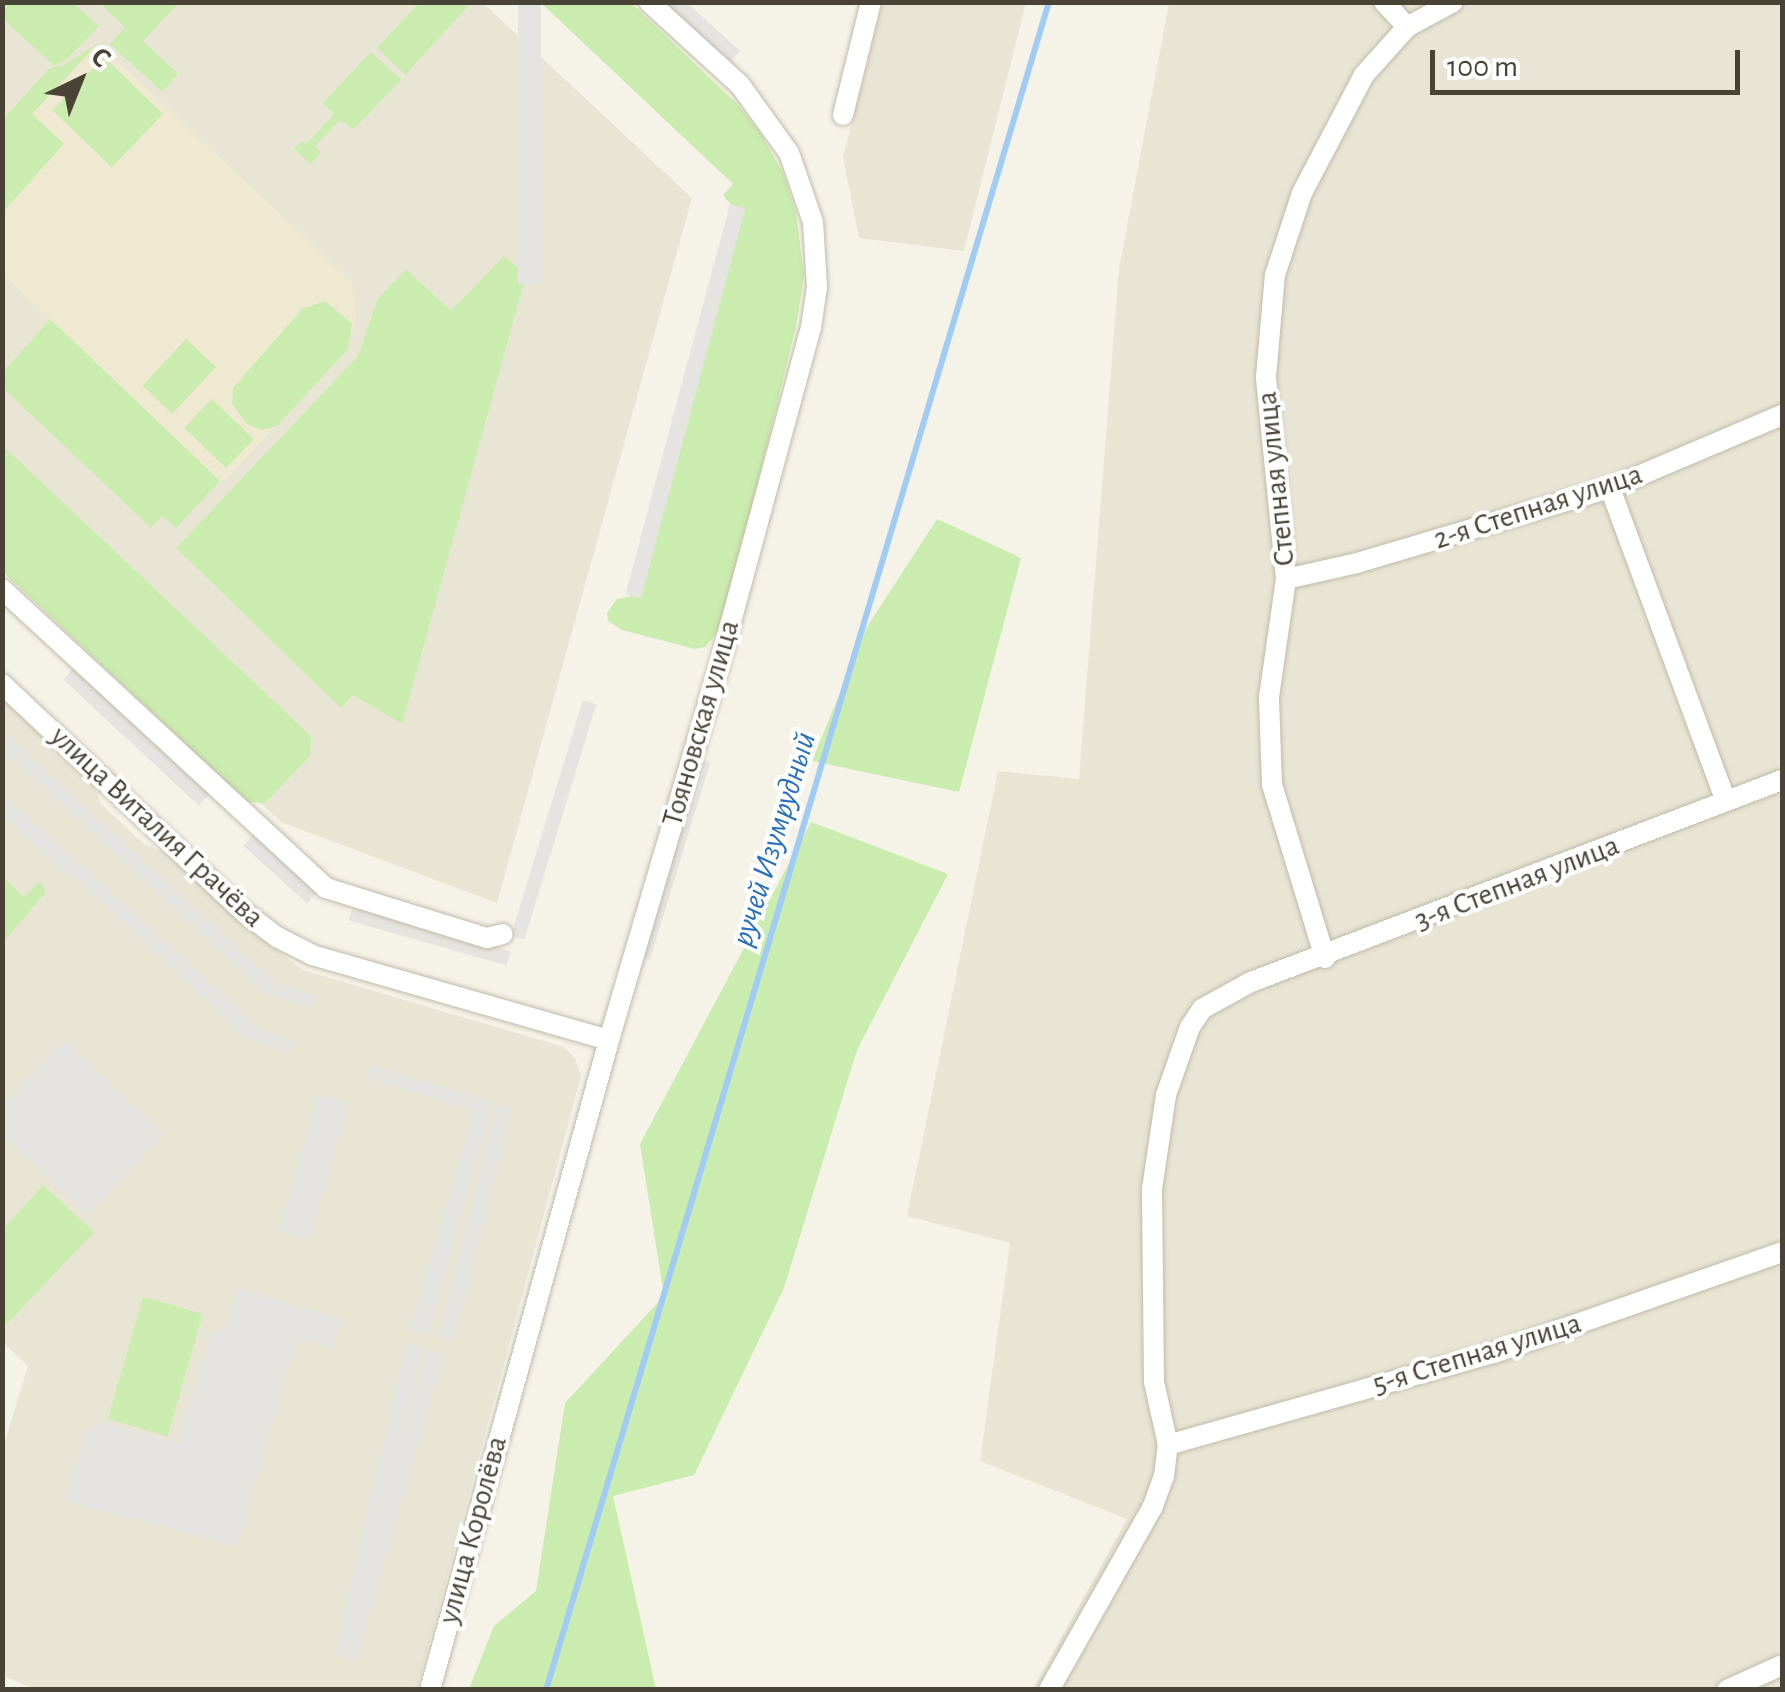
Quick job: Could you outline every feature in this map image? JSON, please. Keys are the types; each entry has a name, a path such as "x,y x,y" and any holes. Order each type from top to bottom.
{"street":[{"name":"Тояновская улица","path":"516,1371 719,666 812,328 817,287 812,222 789,152 740,85 649,2"},
{"path":"843,115 871,2"},
{"path":"1384,2 1407,27"},
{"name":"Степная улица","path":"1325,958 1272,785 1269,697 1286,579 1266,378 1275,275 1302,192 1364,75 1407,27 1453,2"},
{"name":"2-я Степная улица","path":"1286,579 1357,563 1610,488 1782,415"},
{"path":"1610,488 1726,801"},
{"path":"2,590 326,888 487,938 503,934"},
{"name":"улица Виталия Грачёва","path":"2,684 245,913 277,937 312,955 610,1040"},
{"name":"3-я Степная улица","path":"1168,1445 1154,1382 1152,1189 1166,1095 1190,1027 1202,1009 1250,982 1325,958 1782,780"},
{"name":"5-я Степная улица","path":"1168,1445 1494,1352 1782,1252"},
{"name":"улица Королёва","path":"430,1690 516,1371"},
{"path":"1050,1690 1153,1506 1164,1476 1168,1445"},
{"path":"1728,1690 1782,1665"}],"shaded area":[{"path":"883,2 1026,3 964,251 859,238 843,157"},
{"path":"2,3 483,3 692,198 497,903 281,822 3,562"},
{"path":"518,3 541,3 541,284 518,284"},
{"path":"662,3 687,3 740,51 728,64"},
{"path":"1169,3 1782,3 1782,1689 1033,1689 1127,1519 980,1461 1010,1243 907,1216 998,771 1079,779 1119,269"},
{"path":"98,43 352,282 356,317 348,349 225,480 220,481 3,274 2,147"},
{"path":"730,204 745,208 641,598 625,594"},
{"path":"75,667 210,793 199,806 63,679"},
{"path":"2,698 94,785 101,804 144,844 167,853 254,933 303,970 564,1047 576,1060 581,1076 417,1689 37,1690 3,1676 3,1448 28,1366 2,1342"},
{"path":"583,700 596,704 524,939 511,935"},
{"path":"2,731 273,981 317,996 313,1008 264,992 3,749"},
{"path":"697,758 710,762 650,960 636,956"},
{"path":"3,795 261,1029 293,1040 289,1053 244,1036 78,879 59,868 3,815"},
{"path":"254,834 318,892 307,903 243,846"},
{"path":"353,906 511,951 507,966 349,920"},
{"path":"64,1041 163,1134 88,1215 3,1135 3,1106"},
{"path":"370,1065 494,1102 427,1334 410,1329 474,1111 366,1078"},
{"path":"318,1094 349,1103 310,1239 279,1230"},
{"path":"497,1104 513,1108 455,1340 439,1336"},
{"path":"238,1288 341,1319 334,1349 308,1341 295,1345 237,1546 65,1501 85,1435 103,1422 178,1443 211,1332 226,1329"},
{"path":"406,1344 423,1348 351,1658 334,1654"},
{"path":"427,1349 444,1354 357,1660 339,1655"}],"green space":[{"path":"2,3 73,3 99,26 64,62 53,65 3,19"},
{"path":"99,3 179,3 143,41 178,74 162,92 110,44 125,27"},
{"path":"419,3 471,3 405,75 377,48"},
{"path":"541,3 631,3 738,105 759,131 783,173 796,213 804,276 796,326 723,626 705,647 695,649 622,630 608,621 607,613 617,599 632,596 745,209 730,204 723,195 733,184"},
{"path":"98,43 32,114 64,144 3,212 3,119 50,68 64,65"},
{"path":"371,52 401,80 354,129 340,120 315,146 321,153 310,164 294,149 301,141 306,144 334,114 323,103"},
{"path":"104,57 163,114 112,167 53,110"},
{"path":"504,256 526,275 402,724 353,695 341,708 176,548 358,356 378,298 406,269 451,311"},
{"path":"325,301 352,324 348,349 277,426 262,430 247,424 232,404 233,388 302,309"},
{"path":"50,319 220,481 176,528 162,516 151,528 3,388 3,372"},
{"path":"186,339 216,367 172,414 142,386"},
{"path":"212,399 254,439 226,468 184,428"},
{"path":"2,445 311,736 310,756 265,803 247,802 3,572"},
{"path":"937,519 1021,558 959,792 812,761 867,627"},
{"path":"811,822 948,874 857,1050 784,1288 694,1475 613,1496 656,1689 469,1689 494,1626 536,1591 565,1403 664,1296 640,1144"},
{"path":"2,876 24,897 40,881 46,892 3,943"},
{"path":"43,1185 94,1232 6,1325 2,1321 3,1229"},
{"path":"143,1297 203,1314 168,1436 108,1419"}],"waterway":[{"name":"ручей Изумрудный","path":"546,1690 1049,2"}]}
